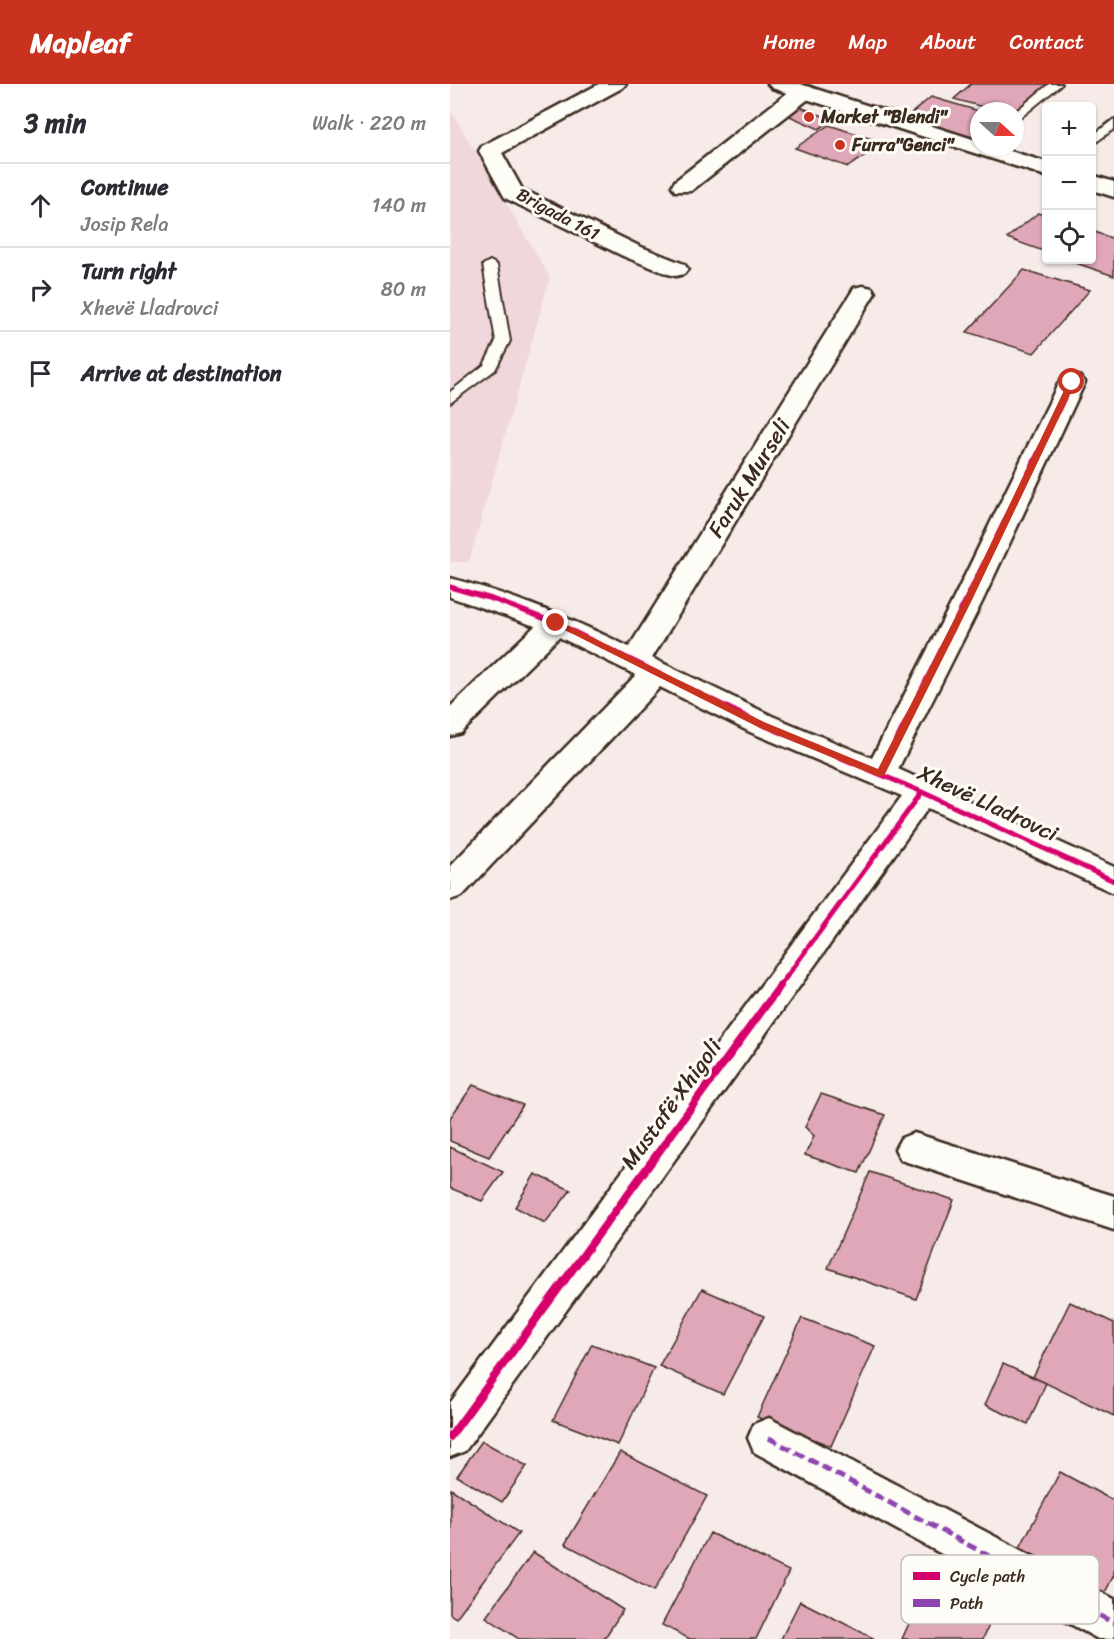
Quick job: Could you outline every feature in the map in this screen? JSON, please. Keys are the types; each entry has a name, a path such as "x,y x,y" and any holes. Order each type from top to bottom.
{"street":[{"name":"Brigada 161","path":"615,84 490,151 513,194 631,251 676,269"},
{"path":"779,84 970,145"},
{"path":"683,186 803,92"},
{"path":"1005,156 1042,167"},
{"path":"1096,183 1114,190"},
{"name":"Faruk Murseli","path":"450,887 645,668 863,293"},
{"path":"880,774 967,602 1072,382"},
{"name":"Xhevë Lladrovci","path":"450,587 492,599 556,623 761,724 922,792 1114,881"},
{"path":"450,725 556,623"},
{"name":"Mustafë Xhigoli","path":"450,1437 922,792"},
{"path":"914,1149 1114,1213"},
{"path":"769,1438 987,1555"},
{"path":"1099,1615 1114,1623"}],"lane":[{"path":"1024,111 1056,84"},
{"path":"1096,139 1114,123"},
{"path":"450,399 490,367 503,341 490,266"}],"shaded area":[{"path":"450,109 550,277 469,562 450,562"}],"building":[{"path":"971,84 1048,84 1024,106 1024,102 970,103 954,99"},
{"path":"931,97 970,108 970,140 902,121"},
{"name":"Market \"Blendi\"","path":"800,107 833,120 819,129 785,114"},
{"name":"Furra\"Genci\"","path":"829,125 884,143 848,167 795,148"},
{"path":"1038,213 1042,214 1042,251 1007,238"},
{"path":"1096,232 1114,239 1114,276 1079,264 1096,264"},
{"path":"1024,270 1090,290 1034,353 967,332"},
{"path":"473,1085 523,1105 489,1157 450,1141 450,1118"},
{"path":"821,1094 885,1115 859,1173 805,1155 814,1136 805,1127"},
{"path":"450,1147 503,1172 482,1201 450,1188"},
{"path":"870,1172 954,1200 916,1299 828,1268"},
{"path":"535,1174 571,1190 545,1223 515,1207"},
{"path":"702,1289 764,1316 723,1394 659,1366"},
{"path":"1070,1302 1114,1323 1114,1416 1033,1377"},
{"path":"802,1318 875,1346 831,1446 757,1417"},
{"path":"592,1344 654,1368 618,1445 553,1420"},
{"path":"1003,1364 1046,1383 1028,1424 985,1405"},
{"path":"482,1441 527,1466 502,1502 457,1476"},
{"path":"620,1452 707,1496 654,1591 565,1544"},
{"path":"1060,1472 1114,1501 1114,1575 1100,1602 1099,1555 1016,1555"},
{"path":"451,1489 519,1533 456,1618 450,1614"},
{"path":"710,1533 789,1571 756,1639 690,1639 662,1625"},
{"path":"533,1552 623,1610 604,1639 519,1639 486,1617"},
{"path":"800,1601 875,1639 781,1639"},
{"path":"909,1624 989,1624 983,1639 902,1639"}],"marked path":[{"path":"769,1438 987,1555"},
{"path":"1099,1615 1114,1623"}],"cycle path":[{"path":"880,774 967,602 1072,382"},
{"path":"450,587 492,599 556,623 761,724 922,792 1114,881"},
{"path":"450,1437 922,792"}],"place":[{"name":"Market \"Blendi\"","path":"809,117"},
{"name":"Furra\"Genci\"","path":"840,145"}],"route":[{"path":"556,623 761,724 880,774 967,602 1072,382"}]}
